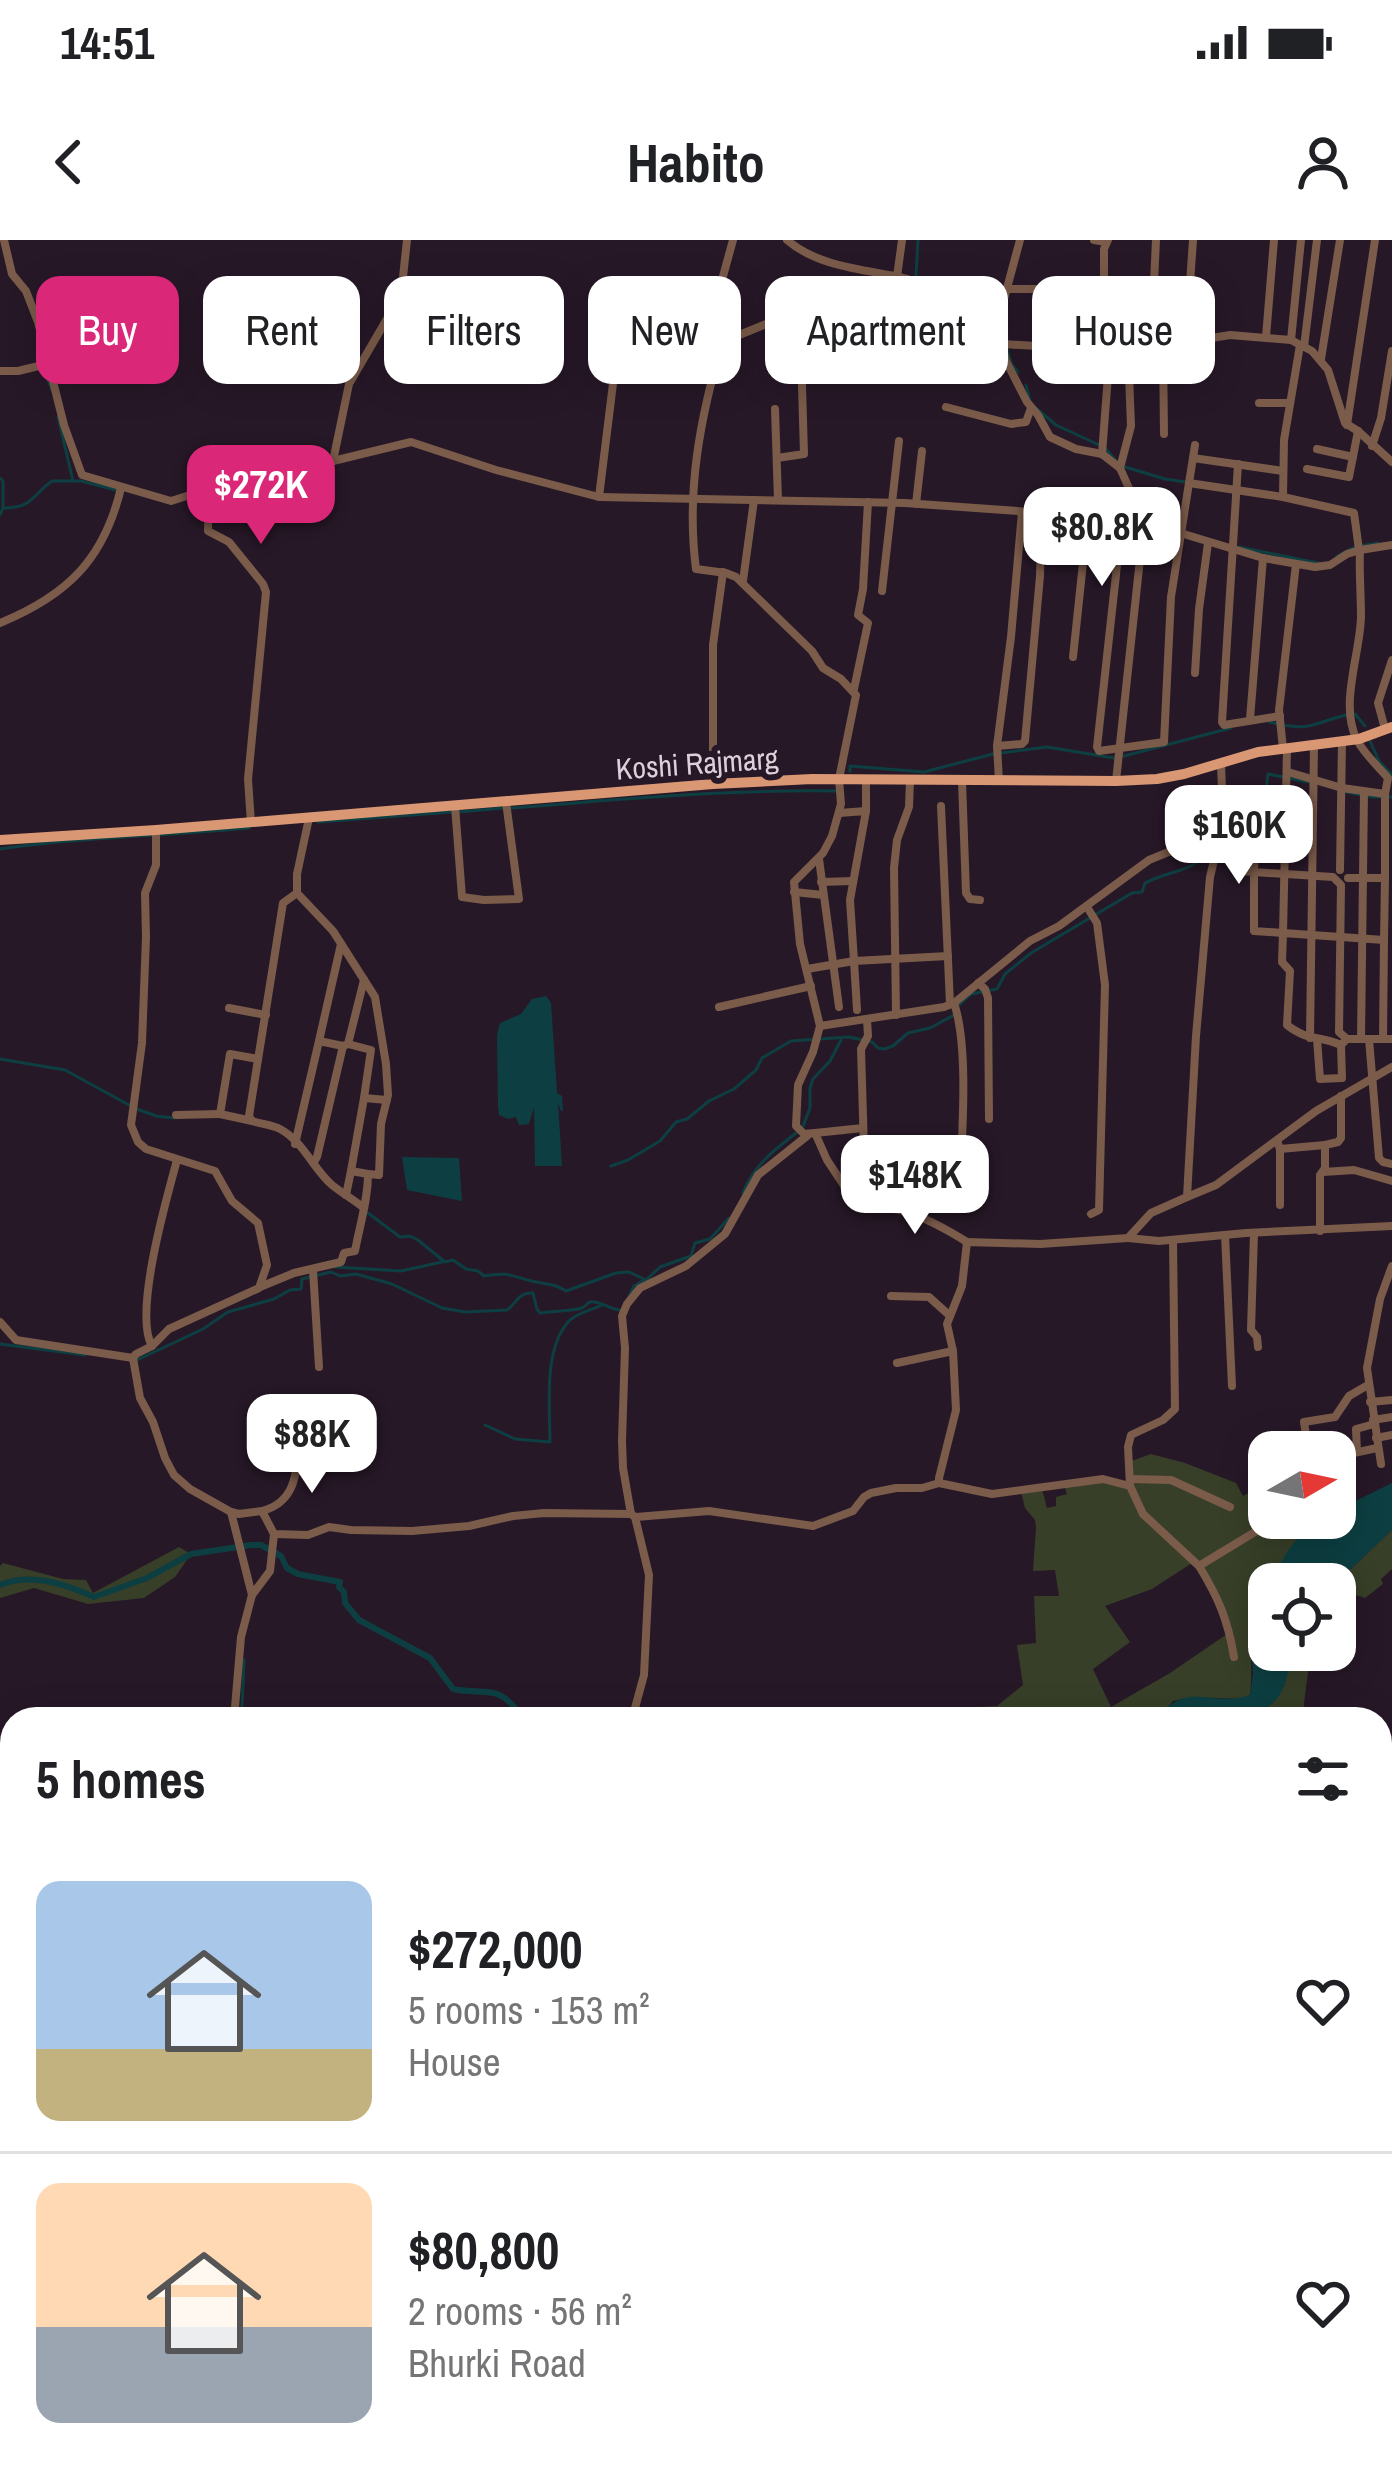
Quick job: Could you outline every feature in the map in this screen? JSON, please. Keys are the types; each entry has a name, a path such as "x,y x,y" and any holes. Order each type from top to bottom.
{"main road":[{"name":"Koshi Rajmarg","path":"0,840 157,835 713,784 1157,779 1389,728"}],"street":[{"path":"4,240 12,274 26,291 36,321"},
{"path":"333,461 349,384 398,300 407,240"},
{"path":"724,276 734,240"},
{"path":"787,240 820,260 892,276"},
{"path":"897,276 902,240"},
{"path":"1008,282 1020,240"},
{"path":"1094,240 1107,241 1105,276"},
{"path":"1154,276 1156,240"},
{"path":"1191,276 1193,240"},
{"path":"1266,337 1274,240"},
{"path":"1298,344 1301,240"},
{"path":"1283,497 1289,403 1317,240"},
{"path":"1321,359 1340,240"},
{"path":"1347,425 1376,240"},
{"path":"0,269 12,274"},
{"path":"1215,337 1266,337 1298,344 1321,359 1334,381 1342,418 1392,462"},
{"path":"1372,446 1382,418 1392,351"},
{"path":"1008,366 1054,440 1102,454 1120,468 1144,522 1116,782"},
{"path":"0,371 36,367"},
{"path":"53,384 82,475 171,501 237,486 293,463 333,461 411,442 599,497 868,502 1048,512 1144,522 1263,558 1323,567 1360,550 1392,545"},
{"path":"599,497 613,384"},
{"path":"708,384 693,499 695,568 722,572 742,582 856,695 839,779 839,813 818,860 839,1007"},
{"path":"777,458 804,454 802,384"},
{"path":"1102,454 1105,384"},
{"path":"1120,468 1131,426 1129,384"},
{"path":"1163,384 1164,434"},
{"path":"1259,403 1289,403"},
{"path":"946,406 1011,424 1026,422 1031,408"},
{"path":"775,409 778,500"},
{"path":"1306,469 1348,477 1358,431"},
{"path":"882,591 899,441"},
{"path":"1122,520 1097,750 1117,755 1164,742 1171,597 1195,445"},
{"path":"1317,449 1353,457"},
{"path":"916,504 922,451"},
{"path":"1193,458 1283,470"},
{"path":"1238,464 1222,722 1280,721"},
{"path":"1190,483 1354,513 1361,613 1352,722 1388,778 1384,940 1388,1039 1314,1039 1287,1024 1290,971 1282,962 1288,776 1280,721 1296,564"},
{"path":"0,623 74,578 110,530 121,487"},
{"path":"208,489 208,531 230,542 266,592 253,703 250,823"},
{"path":"742,582 754,500"},
{"path":"854,691 868,623 858,615 868,502"},
{"path":"999,781 997,751 1022,512"},
{"path":"997,751 1025,741 1041,537 1048,512"},
{"path":"1072,657 1088,516"},
{"path":"1196,673 1209,542"},
{"path":"1250,719 1263,558"},
{"path":"713,784 713,645 722,572"},
{"path":"1389,728 1378,703 1392,659"},
{"path":"1103,688 1126,686"},
{"path":"1314,745 1314,1039 1320,1079 1342,1078 1342,742"},
{"path":"1187,1197 1210,877 1223,817 1221,763"},
{"path":"1288,776 1385,798"},
{"path":"857,1010 850,900 866,811 866,780"},
{"path":"896,1015 894,868 897,840 909,807 910,780"},
{"path":"962,781 968,898 980,900"},
{"path":"1364,796 1365,1039 1379,1158 1392,1164"},
{"path":"1286,800 1313,801"},
{"path":"1286,800 1256,841 1254,931 1384,940"},
{"path":"455,806 462,897 519,899 506,802"},
{"path":"941,806 948,956 960,1026 960,1183"},
{"path":"839,813 866,811"},
{"path":"309,818 296,893 341,944 375,997 386,1064 379,1175 351,1171"},
{"path":"820,1026 954,1006 984,988 1030,941 1092,914 1149,860 1217,834"},
{"path":"157,835 156,866 145,893 142,1042 131,1125 146,1148 215,1171 232,1201 258,1223 267,1264 259,1288"},
{"path":"823,853 794,882 797,928 820,1026 798,1085 805,1132 851,1200 916,1213 967,1242 1173,1240 1392,1226"},
{"path":"1238,871 1385,878"},
{"path":"945,876 965,874"},
{"path":"821,882 854,881"},
{"path":"794,892 823,895"},
{"path":"252,1121 249,1116 283,903 296,893"},
{"path":"1091,1214 1099,1210 1106,985 1092,914"},
{"path":"295,1144 341,944"},
{"path":"807,969 948,956"},
{"path":"314,1162 364,980"},
{"path":"719,1007 811,986"},
{"path":"984,988 989,1119"},
{"path":"229,1008 266,1015"},
{"path":"867,1019 868,1036 861,1049 865,1184 870,1204"},
{"path":"319,1040 371,1050 346,1195"},
{"path":"220,1114 230,1054 258,1059"},
{"path":"1128,1238 1151,1213 1216,1185 1279,1145 1341,1095 1392,1067"},
{"path":"1279,1145 1338,1142 1341,1095"},
{"path":"364,1098 387,1100"},
{"path":"176,1115 220,1114 283,1130 330,1184 364,1208"},
{"path":"635,1707 644,1675 649,1575 623,1468 622,1316 640,1288 686,1266 725,1234 758,1175 805,1132 863,1128"},
{"path":"1279,1145 1280,1205"},
{"path":"1320,1231 1318,1183 1325,1145"},
{"path":"152,1346 147,1338 150,1285 177,1160"},
{"path":"1323,1172 1354,1170 1392,1181"},
{"path":"133,1358 169,1329 294,1273 313,1273 341,1262 344,1252 355,1251 367,1202 368,1174"},
{"path":"1254,1233 1251,1330 1258,1347"},
{"path":"1225,1234 1232,1386"},
{"path":"1173,1240 1175,1409 1131,1435 1131,1482 1143,1514 1199,1566 1225,1612 1234,1657"},
{"path":"939,1483 956,1410 953,1351 946,1324 962,1286 967,1242"},
{"path":"1381,1464 1367,1368 1390,1272"},
{"path":"313,1273 319,1367"},
{"path":"891,1296 929,1297 949,1315"},
{"path":"0,1322 16,1340 133,1358"},
{"path":"897,1363 953,1351"},
{"path":"133,1358 140,1398 170,1470 190,1489 231,1511 262,1511 283,1503 290,1492 302,1432"},
{"path":"1305,1431 1304,1422 1335,1417 1349,1396 1368,1385"},
{"path":"1370,1402 1392,1400"},
{"path":"1392,1417 1356,1429 1357,1452 1392,1436"},
{"path":"274,1534 308,1535 329,1527 412,1531 544,1513 719,1511 814,1526 854,1511 867,1494 939,1483 992,1494 1103,1479 1172,1480 1230,1507"},
{"path":"231,1511 252,1594"},
{"path":"234,1707 237,1662 252,1594 270,1571 274,1534 262,1511"},
{"path":"1199,1566 1248,1536"}],"shaded area":[{"path":"546,996 551,1003 557,1093 562,1096 563,1111 558,1103 562,1166 535,1166 534,1107 529,1124 519,1125 516,1117 499,1115 498,1106 500,1023 521,1014 532,999"},
{"path":"402,1157 459,1158 462,1201 407,1190"},
{"path":"1151,1454 1185,1463 1236,1483 1243,1496 1248,1493 1248,1539 1301,1539 1283,1563 1248,1563 1250,1695 1242,1699 1193,1697 1173,1701 1168,1707 1111,1707 979,1707 997,1706 1023,1685 1017,1645 1036,1643 1034,1596 1059,1596 1055,1570 1033,1571 1035,1520 1021,1492 1042,1489 1047,1508 1056,1506 1056,1497 1067,1494 1064,1485 1097,1480 1127,1487 1129,1462","holes":["1192,1563 1230,1632 1111,1707 1093,1669 1130,1642 1105,1606 1152,1589"]},
{"path":"1392,1483 1392,1530 1356,1564 1281,1563 1298,1539 1356,1539 1356,1501"},
{"path":"1392,1530 1392,1569 1381,1579 1383,1584 1365,1598 1356,1595 1356,1564"},
{"path":"179,1547 191,1554 175,1577 144,1598 88,1604 34,1588 0,1598 3,1563 63,1579 86,1580 93,1593"},
{"path":"1287,1671 1308,1671 1304,1707 1255,1707"},
{"path":"1288,1671 1283,1689 1267,1707 1166,1707 1189,1697 1250,1695 1253,1674"}],"waterway":[{"path":"916,276 918,240"},
{"path":"1008,352 1018,372"},
{"path":"50,384 52,390"},
{"path":"1026,385 1030,401"},
{"path":"1036,408 1056,425 1099,445"},
{"path":"58,417 73,481"},
{"path":"1105,448 1117,462"},
{"path":"1122,466 1185,482"},
{"path":"0,478 0,515"},
{"path":"3,508 26,503 52,481 81,481 116,490"},
{"path":"1142,512 1170,526"},
{"path":"1360,546 1378,543"},
{"path":"1239,547 1318,563"},
{"path":"1337,556 1355,547"},
{"path":"1355,714 1365,726"},
{"path":"1269,722 1302,727 1346,715"},
{"path":"1124,756 1231,728"},
{"path":"1370,741 1392,775"},
{"path":"850,771 850,766 924,772 993,754 1047,747 1114,758"},
{"path":"1222,830 1241,818 1247,806 1264,805 1268,774 1308,782"},
{"path":"510,808 713,793 835,791"},
{"path":"1346,792 1392,797"},
{"path":"459,812 503,808"},
{"path":"318,822 452,812"},
{"path":"0,849 249,828"},
{"path":"958,1006 971,994 997,989 1005,974 1031,953 1132,893 1142,892 1145,883 1200,860 1212,839"},
{"path":"611,1166 660,1141 676,1122 734,1089 762,1058 791,1041 849,1037 884,1049 908,1033 954,1015"},
{"path":"803,1126 813,1079 841,1040"},
{"path":"0,1059 65,1070 129,1105"},
{"path":"137,1109 174,1118"},
{"path":"743,1193 759,1166 796,1133"},
{"path":"368,1213 400,1237 418,1240 445,1262 453,1260 484,1276 511,1275 566,1291 616,1273 629,1272 646,1280 660,1267 691,1256 695,1243 710,1239 729,1218"},
{"path":"335,1267 401,1271 442,1262"},
{"path":"137,1360 228,1312 301,1289 302,1279 331,1272 392,1284 442,1308 465,1312 507,1310 528,1293 533,1293 540,1313 578,1309 593,1302 619,1310"},
{"path":"628,1299 634,1286 644,1280"},
{"path":"485,1425 515,1439 550,1442 550,1380 560,1334 571,1319 602,1305"},
{"path":"0,1344 85,1355"},
{"path":"0,1585 35,1580 94,1597 147,1578 191,1554 261,1545 281,1556 287,1568 298,1574 340,1582 345,1603 359,1620 430,1658 453,1689 500,1695 515,1707"},
{"path":"242,1707 244,1660"}]}
